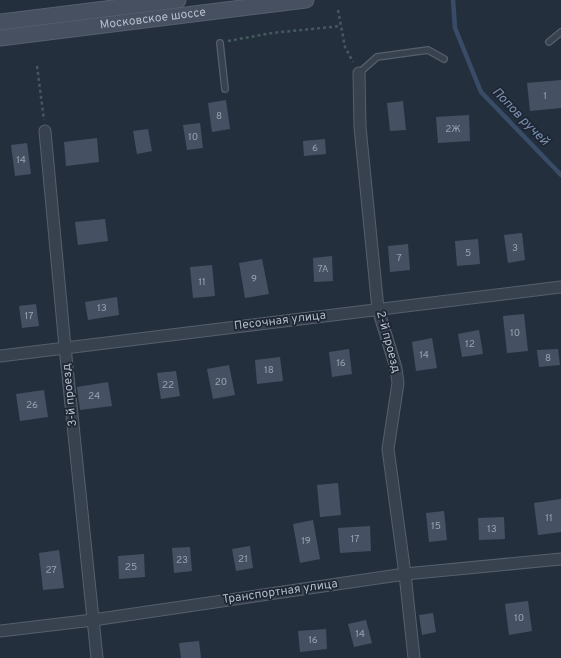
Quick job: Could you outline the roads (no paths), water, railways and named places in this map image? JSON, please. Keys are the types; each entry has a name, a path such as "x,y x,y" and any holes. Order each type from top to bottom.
{"main road":[{"name":"Московское шоссе","path":"0,22 178,0"},
{"name":"Московское шоссе","path":"0,38 306,0"}],"street":[{"name":"2-й проезд","path":"359,73 360,127 378,309 396,368 398,383 388,449 405,574 414,658"},
{"name":"3-й проезд","path":"45,131 65,347 97,658"},
{"name":"Песочная улица","path":"0,356 561,287"},
{"name":"Транспортная улица","path":"0,631 93,620 405,574 561,559"}],"lane":[{"path":"549,42 561,32"},
{"path":"220,43 225,89"},
{"path":"359,73 377,57 428,50 444,59"}],"waterway":[{"name":"Попов ручей","path":"453,0 455,28 481,92 561,175"}]}
